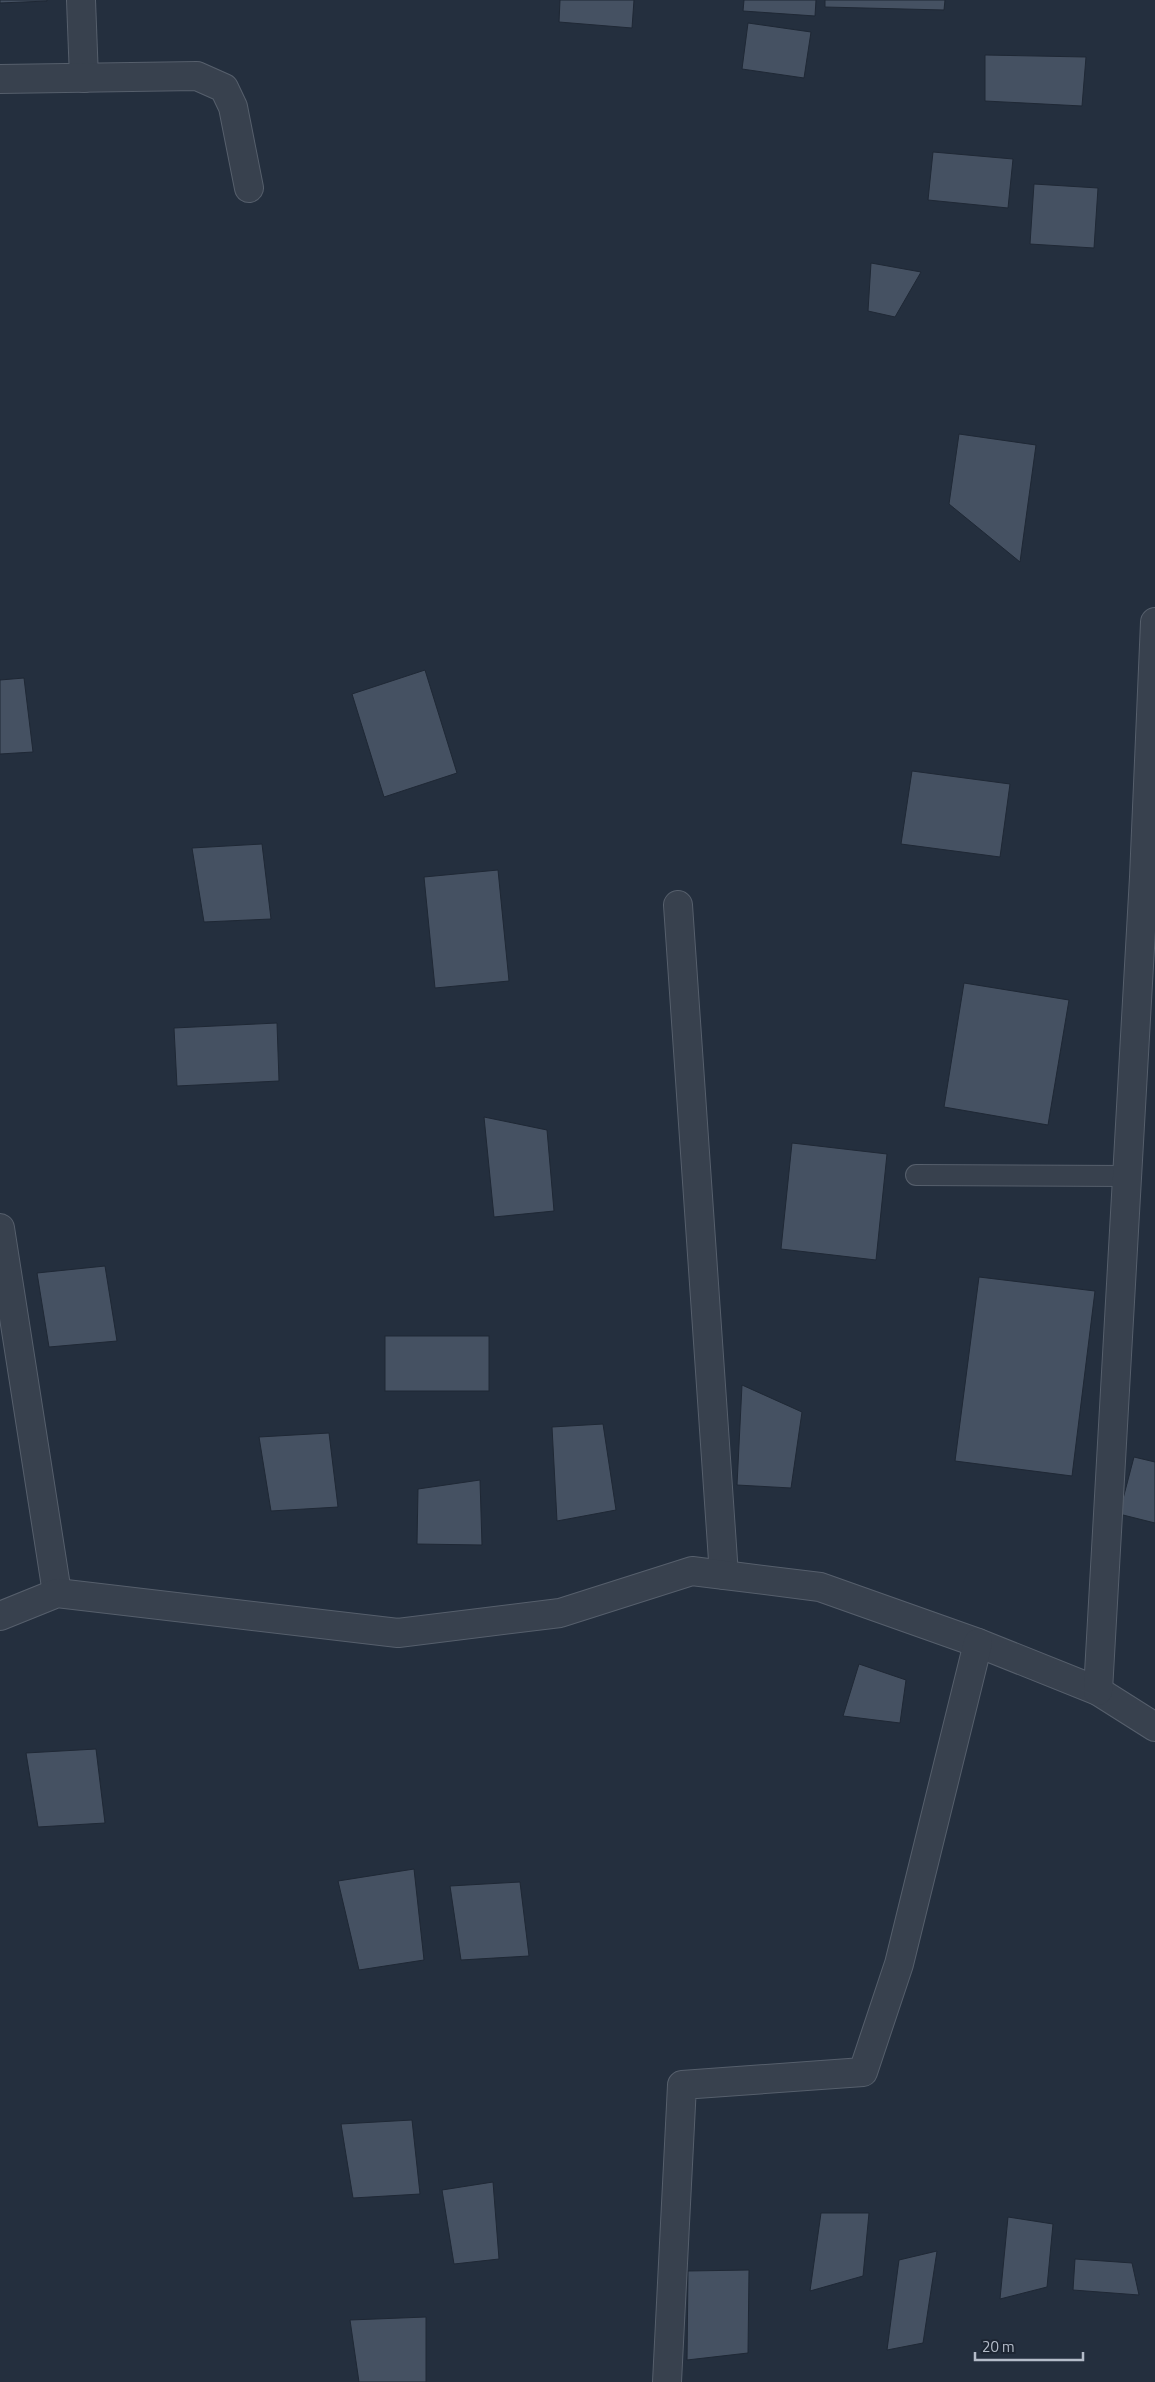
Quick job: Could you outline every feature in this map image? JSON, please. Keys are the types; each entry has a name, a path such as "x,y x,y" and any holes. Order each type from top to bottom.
{"street":[{"path":"81,0 84,78"},
{"path":"0,79 197,76 224,88 233,107 249,188"},
{"path":"1098,1690 1127,1176 1155,622"},
{"path":"678,905 724,1575"},
{"path":"0,1228 57,1593"},
{"path":"0,1616 57,1593 398,1633 560,1613 692,1571 820,1587 978,1643 1098,1690 1155,1727"},
{"path":"666,2382 682,2086 862,2072 899,1964 978,1643"}],"lane":[{"path":"916,1175 1127,1176"}],"building":[{"path":"0,0 47,0 47,1 0,3"},
{"path":"560,0 634,0 632,28 559,22"},
{"path":"744,0 816,0 815,16 743,11"},
{"path":"825,0 945,0 944,10 825,7"},
{"path":"748,23 811,32 804,78 742,69"},
{"path":"985,55 1086,57 1082,106 985,101"},
{"path":"933,152 1013,159 1008,208 928,200"},
{"path":"1034,184 1098,188 1094,248 1030,244"},
{"path":"871,263 921,272 895,317 868,311"},
{"path":"959,434 1036,445 1020,562 949,504"},
{"path":"425,670 457,773 384,797 352,694"},
{"path":"24,678 33,752 0,754 0,680"},
{"path":"912,771 1010,784 1000,857 901,844"},
{"path":"262,844 271,919 204,922 192,848"},
{"path":"498,870 509,981 435,988 424,877"},
{"path":"964,983 1069,1000 1048,1125 944,1107"},
{"path":"277,1023 279,1081 177,1086 174,1028"},
{"path":"484,1117 547,1130 554,1211 494,1217"},
{"path":"792,1143 887,1154 876,1260 781,1249"},
{"path":"105,1266 117,1341 49,1347 37,1273"},
{"path":"979,1277 1095,1291 1072,1476 955,1461"},
{"path":"385,1336 489,1336 489,1391 385,1391"},
{"path":"742,1385 802,1412 791,1488 737,1485"},
{"path":"603,1424 616,1510 557,1521 552,1427"},
{"path":"329,1433 338,1507 271,1511 259,1437"},
{"path":"1134,1457 1155,1462 1155,1523 1119,1514"},
{"path":"480,1480 482,1545 417,1544 418,1489"},
{"path":"859,1664 906,1680 900,1723 843,1716"},
{"path":"96,1749 105,1823 38,1827 26,1753"},
{"path":"414,1869 424,1960 359,1970 338,1881"},
{"path":"520,1882 529,1956 461,1960 450,1886"},
{"path":"412,2120 420,2194 353,2198 341,2124"},
{"path":"493,2182 499,2259 454,2264 442,2190"},
{"path":"821,2213 869,2213 863,2276 810,2291"},
{"path":"1008,2217 1053,2224 1047,2287 1000,2299"},
{"path":"937,2251 923,2343 887,2350 899,2260"},
{"path":"1075,2259 1132,2263 1139,2295 1073,2290"},
{"path":"749,2270 748,2353 687,2360 688,2271"},
{"path":"426,2317 426,2382 359,2382 350,2320"}]}
